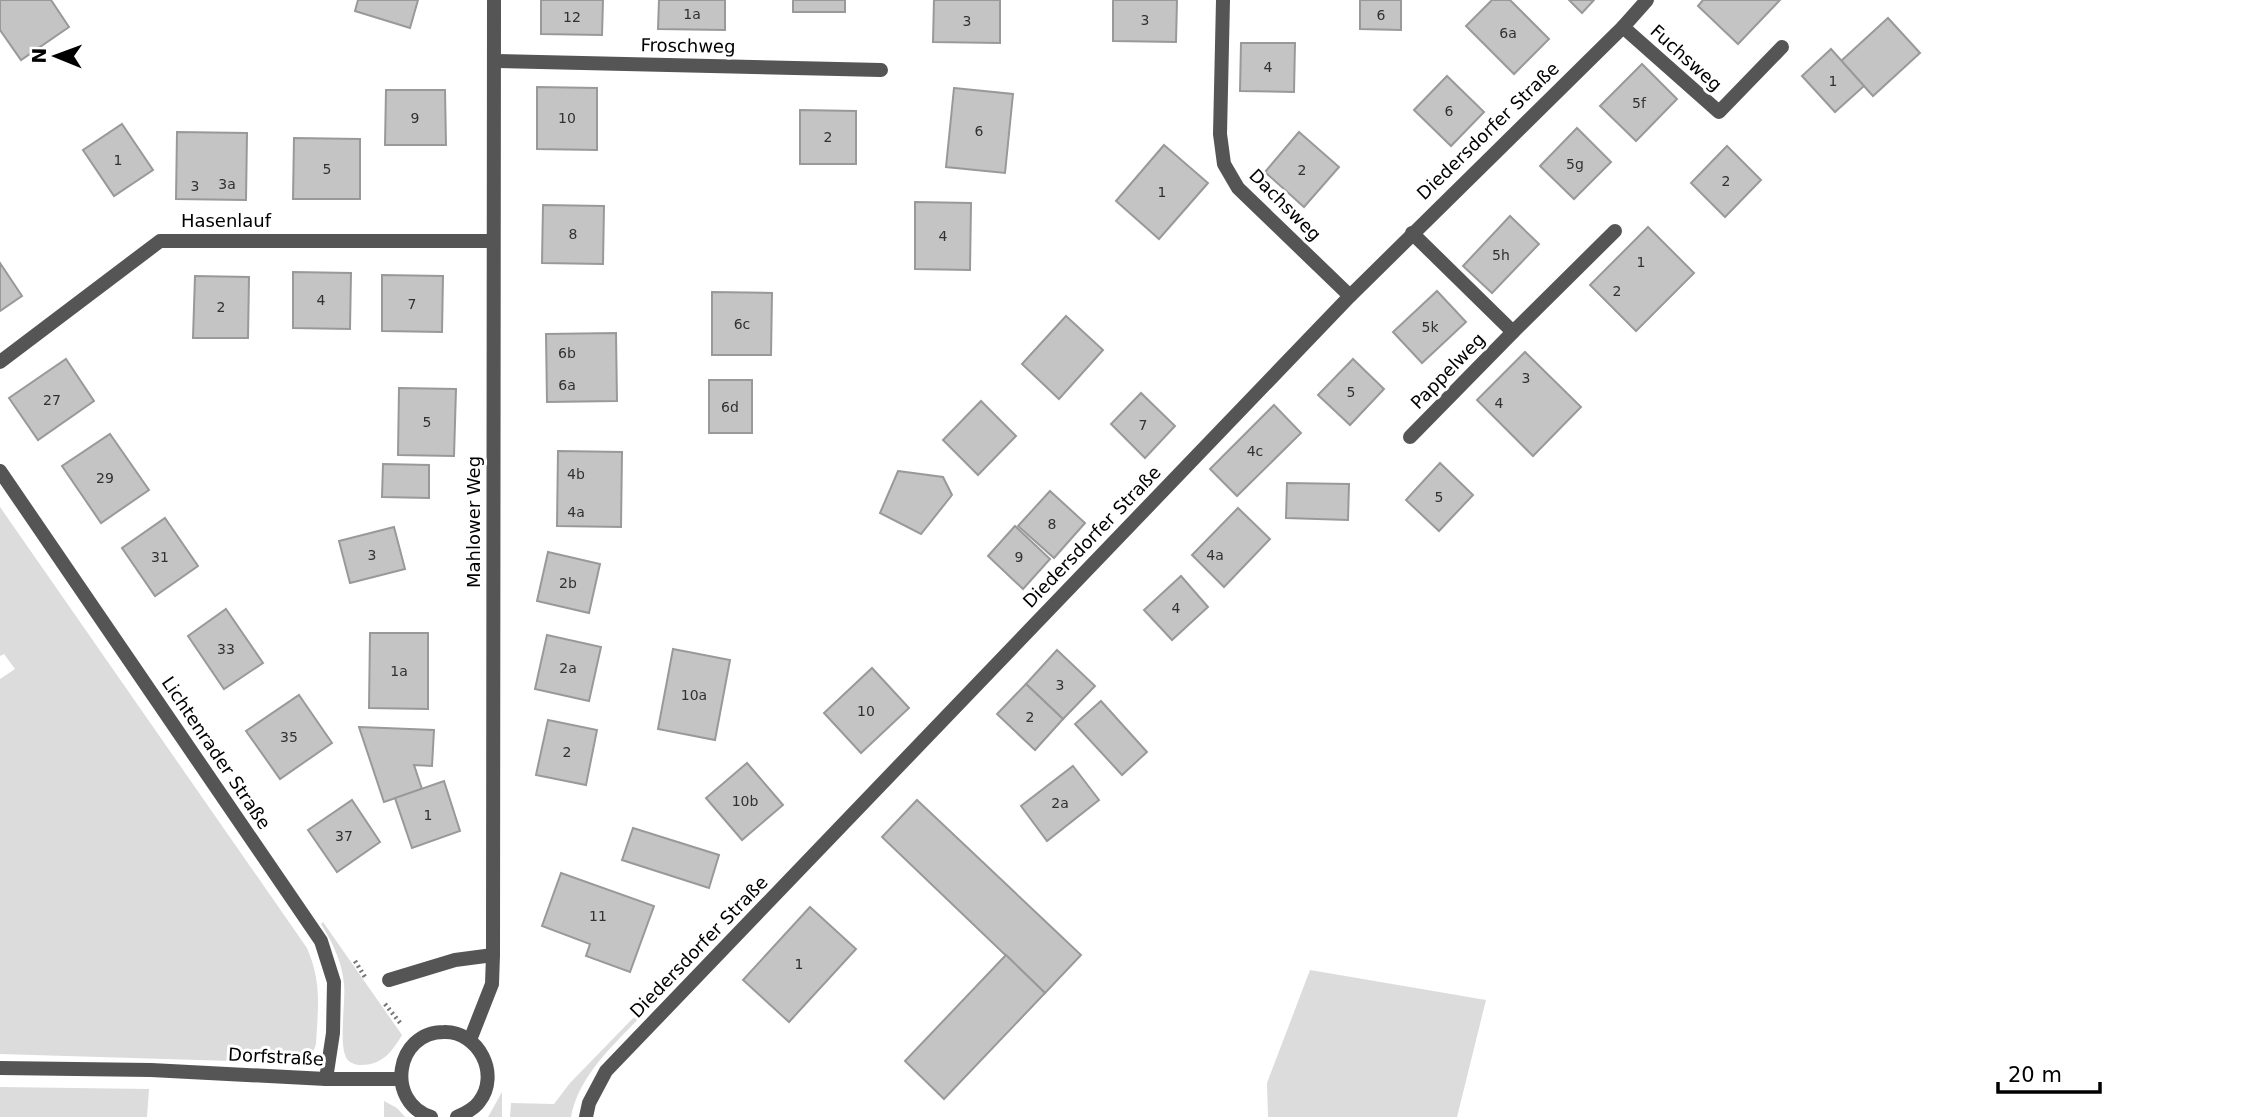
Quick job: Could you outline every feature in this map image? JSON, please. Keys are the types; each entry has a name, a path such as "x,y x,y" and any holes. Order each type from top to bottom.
{"street":[{"name":"Mahlower Weg","path":"470,1040 492,984 494,955 494,0"},
{"name":"Dachsweg","path":"1223,0 1220,134 1224,164 1238,188 1350,296"},
{"name":"Diedersdorfer Straße","path":"586,1117 589,1103 606,1071 1350,296 1623,27 1647,0"},
{"name":"Fuchsweg","path":"1623,27 1719,112 1782,47"},
{"name":"Froschweg","path":"494,61 881,69"},
{"name":"Pappelweg","path":"1410,437 1615,231"},
{"name":"Pappelweg","path":"1412,233 1513,332"},
{"name":"Hasenlauf","path":"0,362 160,241 492,241"},
{"name":"Lichtenrader Straße","path":"0,471 321,941 334,982 333,1033 326,1079"},
{"path":"389,980 455,960 494,955"},
{"path":"431,1117 416,1109 408,1100 400,1079 405,1054 423,1037 447,1031 470,1040 480,1050 488,1075 486,1089 480,1101 458,1117"},
{"name":"Dorfstraße","path":"0,1068 150,1070 326,1079 400,1079"}],"path":[{"path":"354,960 369,982"},
{"path":"383,1002 403,1028"}],"shaded area":[{"path":"0,507 307,948 315,972 318,1006 316,1044 306,1058 295,1063 0,1054 0,679 15,669 4,654 0,656"},
{"path":"323,922 402,1035 390,1052 375,1063 355,1064 348,1060 344,1053 343,976 336,953 321,924"},
{"path":"710,939 711,942 600,1060 582,1087 571,1117 510,1117 511,1103 554,1104 570,1083"},
{"path":"1310,970 1486,1000 1457,1117 1268,1117 1267,1083"},
{"path":"0,1087 149,1089 147,1117 0,1117"},
{"path":"502,1092 502,1117 488,1117"},
{"path":"384,1101 397,1108 405,1117 384,1117"}],"building":[{"path":"0,0 51,0 69,27 21,60 0,30"},
{"path":"358,0 418,0 410,28 355,11"},
{"path":"541,0 603,0 602,35 541,34"},
{"path":"659,0 725,0 725,30 658,29"},
{"path":"793,0 845,0 845,12 793,12"},
{"path":"934,0 1000,0 1000,43 933,42"},
{"path":"1113,0 1177,0 1176,42 1113,41"},
{"path":"1360,0 1401,0 1401,30 1360,29"},
{"path":"1492,0 1510,0 1549,39 1514,74 1466,26"},
{"path":"1569,0 1594,0 1582,13"},
{"path":"1703,0 1780,0 1738,44 1698,6"},
{"path":"1888,18 1920,53 1873,96 1841,61"},
{"path":"1241,43 1295,43 1294,92 1240,91"},
{"path":"1831,49 1864,86 1835,112 1802,76"},
{"path":"1642,64 1677,99 1636,141 1600,106"},
{"path":"1447,76 1484,112 1451,146 1414,110"},
{"path":"537,87 597,88 597,150 537,149"},
{"path":"954,88 1013,94 1005,173 946,167"},
{"path":"386,90 445,90 446,145 385,145"},
{"path":"800,110 856,111 856,164 800,164"},
{"path":"122,124 153,170 114,196 83,150"},
{"path":"1577,128 1611,162 1574,199 1540,166"},
{"path":"177,132 247,133 246,200 176,199"},
{"path":"1299,132 1339,167 1304,207 1265,172"},
{"path":"294,138 360,139 360,199 293,199"},
{"path":"1164,145 1208,183 1159,239 1116,201"},
{"path":"1727,146 1761,180 1725,217 1691,183"},
{"path":"915,202 971,203 970,270 915,269"},
{"path":"543,205 604,206 603,264 542,263"},
{"path":"1510,216 1539,244 1492,293 1463,266"},
{"path":"1648,227 1694,273 1636,331 1590,285"},
{"path":"0,263 22,296 0,311"},
{"path":"293,272 351,273 350,329 293,328"},
{"path":"382,275 443,276 442,332 382,331"},
{"path":"195,276 249,277 248,338 193,338"},
{"path":"1437,291 1466,322 1422,363 1393,332"},
{"path":"712,292 772,293 771,355 712,355"},
{"path":"1066,316 1103,350 1059,399 1022,364"},
{"path":"616,333 617,401 547,402 546,334"},
{"path":"1525,352 1581,407 1533,456 1477,400"},
{"path":"66,359 94,401 38,440 9,398"},
{"path":"1353,359 1384,389 1350,425 1318,395"},
{"path":"709,380 752,380 752,433 709,433"},
{"path":"399,388 456,389 454,456 398,455"},
{"path":"1141,393 1175,426 1145,458 1111,424"},
{"path":"981,401 1016,436 978,475 943,440"},
{"path":"1274,405 1301,433 1237,496 1210,469"},
{"path":"110,434 149,490 101,523 62,466"},
{"path":"558,451 622,452 621,527 557,526"},
{"path":"1440,463 1473,495 1439,531 1406,500"},
{"path":"383,464 429,465 429,498 382,497"},
{"path":"898,471 943,477 952,495 921,534 880,513"},
{"path":"1287,483 1349,484 1348,520 1286,518"},
{"path":"1050,491 1085,523 1054,558 1018,526"},
{"path":"1238,508 1270,539 1224,587 1192,555"},
{"path":"165,518 198,566 155,596 122,548"},
{"path":"1015,526 1050,559 1023,589 988,556"},
{"path":"394,527 405,569 350,583 339,541"},
{"path":"548,552 600,564 589,613 537,601"},
{"path":"1181,576 1208,607 1172,640 1144,610"},
{"path":"226,609 263,663 224,689 188,636"},
{"path":"370,633 428,633 428,709 369,708"},
{"path":"547,635 601,647 589,701 535,689"},
{"path":"673,649 730,660 715,740 658,729"},
{"path":"1057,650 1095,686 1063,719 1026,684"},
{"path":"872,668 909,708 861,753 824,713"},
{"path":"1026,684 1063,719 1035,750 997,714"},
{"path":"299,695 332,743 280,779 246,731"},
{"path":"1101,701 1147,752 1122,775 1075,724"},
{"path":"548,720 597,730 586,785 536,775"},
{"path":"359,727 434,730 432,766 414,765 422,789 384,802"},
{"path":"747,763 783,805 742,840 706,798"},
{"path":"1073,766 1099,800 1047,841 1021,806"},
{"path":"444,781 460,831 412,848 395,798"},
{"path":"352,800 380,842 337,872 308,830"},
{"path":"917,800 1081,955 1045,993 882,837"},
{"path":"633,828 719,855 709,888 622,860"},
{"path":"561,873 654,906 630,972 586,956 590,944 542,926"},
{"path":"810,907 856,949 789,1022 743,980"},
{"path":"1006,955 1045,993 944,1099 905,1061"}]}
